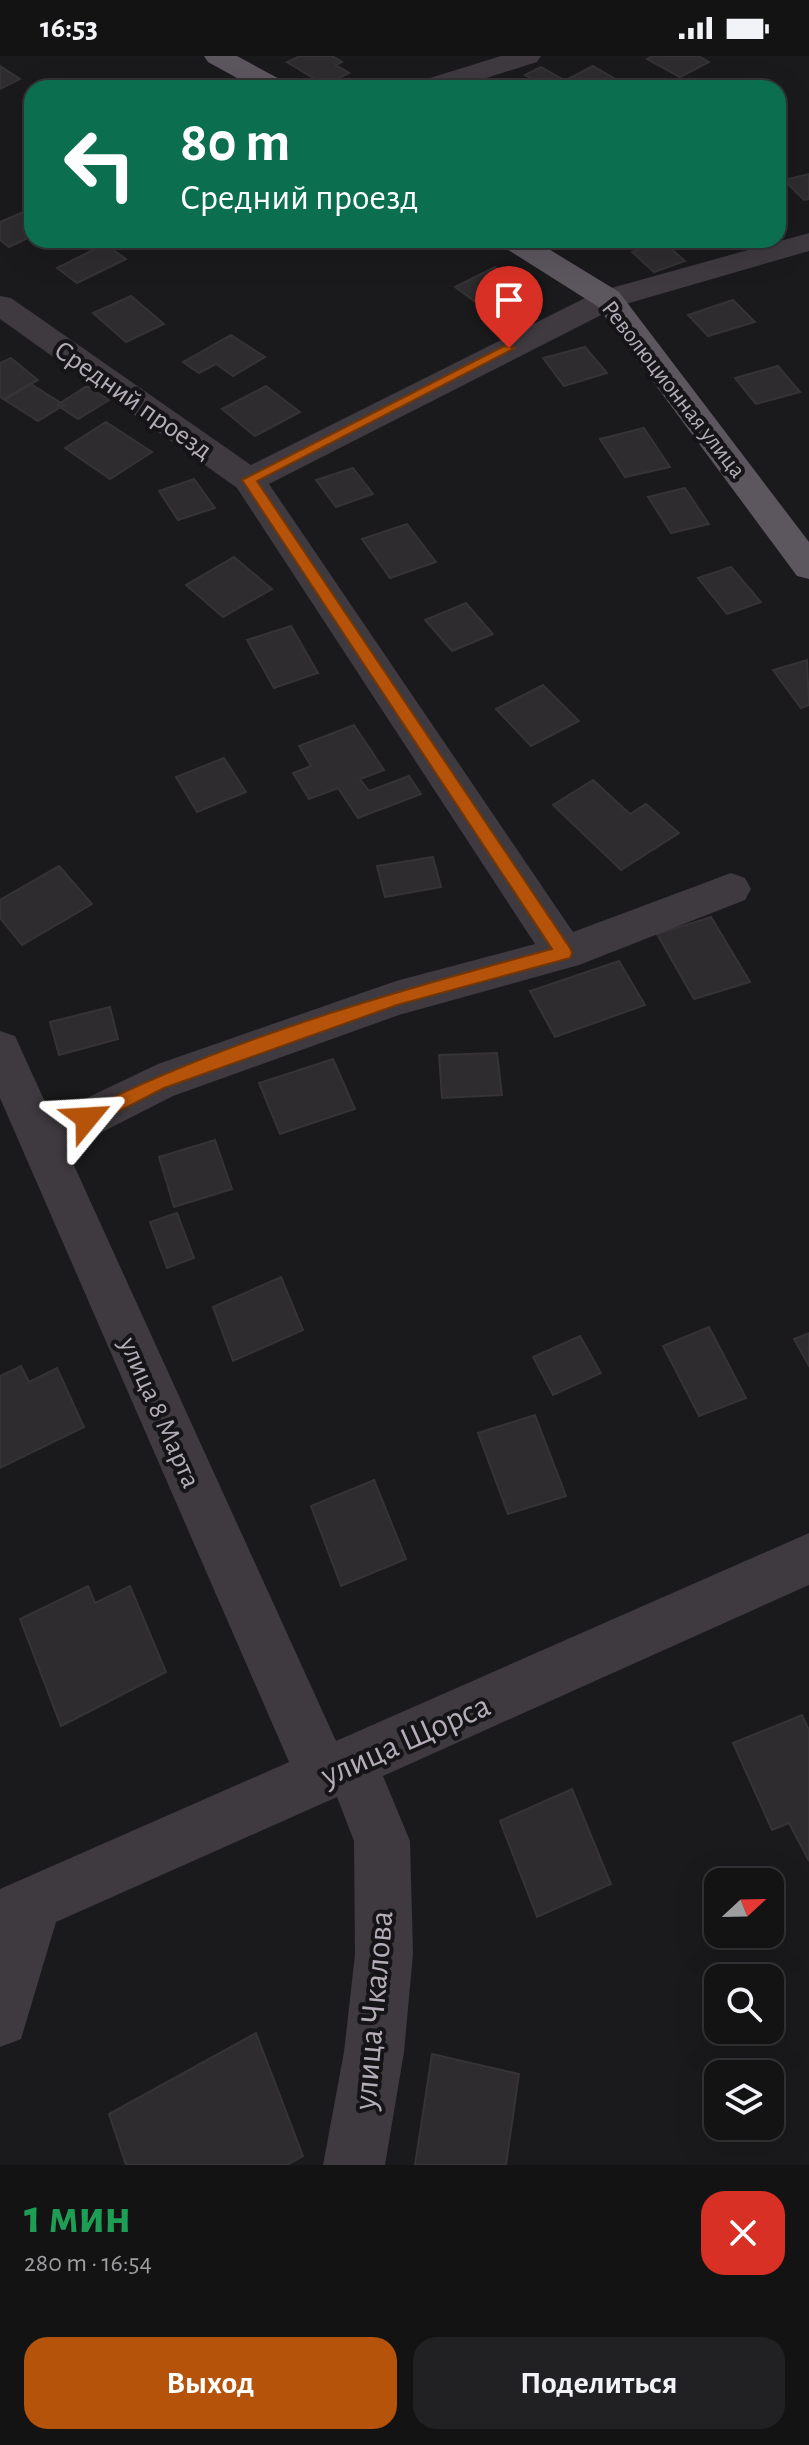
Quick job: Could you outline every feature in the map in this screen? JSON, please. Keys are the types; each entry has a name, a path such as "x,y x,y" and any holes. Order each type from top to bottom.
{"main road":[{"path":"217,56 260,80"},
{"name":"Революционная улица","path":"526,248 608,299 809,567"}],"street":[{"path":"452,80 528,56"},
{"path":"249,480 608,299 809,242"},
{"name":"Средний проезд","path":"0,305 249,480 564,953"},
{"path":"40,1142 158,1083 396,998 564,953 731,889"},
{"name":"улица 8 Марта","path":"0,1049 40,1142 337,1770"},
{"name":"улица Щорса","path":"16,1910 809,1559"},
{"name":"улица Чкалова","path":"337,1770 382,1841 384,1954 374,2052 354,2165"},
{"path":"0,2018 16,1910"}],"building":[{"path":"300,56 332,56 342,62 336,65 349,73 335,80 317,80 287,62"},
{"path":"652,56 698,56 709,62 680,77 647,59"},
{"path":"0,66 20,79 0,89"},
{"path":"593,66 617,80 566,80"},
{"path":"541,67 562,79 533,80 525,75"},
{"path":"809,174 809,199 804,200 786,180"},
{"path":"21,213 24,215 24,240 9,247 0,240 0,222"},
{"path":"97,248 111,248 126,259 77,283 57,268"},
{"path":"643,248 670,248 685,261 654,272 632,252"},
{"path":"495,267 539,299 499,319 455,287"},
{"path":"131,296 164,324 126,342 93,313"},
{"path":"733,300 755,322 708,336 688,315"},
{"path":"231,335 265,357 233,376 216,364 199,373 183,362"},
{"path":"585,347 607,373 564,386 543,358"},
{"path":"11,358 38,380 3,399 0,396 0,363"},
{"path":"778,366 800,392 756,404 735,378"},
{"path":"31,384 64,405 38,421 5,400"},
{"path":"87,386 109,400 78,419 57,405"},
{"path":"266,386 300,412 255,436 222,409"},
{"path":"106,422 152,452 110,479 65,448"},
{"path":"644,428 670,467 625,477 600,439"},
{"path":"353,468 373,494 336,507 316,480"},
{"path":"194,479 215,508 178,520 159,491"},
{"path":"685,488 709,524 671,533 648,497"},
{"path":"407,524 436,562 390,578 362,539"},
{"path":"234,557 272,589 223,617 186,585"},
{"path":"731,567 761,602 727,614 698,578"},
{"path":"466,603 493,634 452,651 425,620"},
{"path":"291,626 318,673 274,688 247,640"},
{"path":"807,660 809,705 801,708 773,670"},
{"path":"543,685 579,721 531,746 496,709"},
{"path":"354,725 384,770 360,779 369,791 409,776 421,794 358,818 338,788 309,799 293,773 311,766 299,746"},
{"path":"224,758 246,792 197,812 176,777"},
{"path":"593,780 630,814 646,804 679,833 621,870 553,805"},
{"path":"433,857 441,887 385,897 377,866"},
{"path":"59,866 92,904 22,945 0,918 0,900"},
{"path":"711,917 750,982 694,999 657,934"},
{"path":"619,961 645,1005 555,1037 530,991"},
{"path":"110,1007 118,1039 59,1055 50,1022"},
{"path":"497,1053 502,1095 442,1098 439,1055"},
{"path":"333,1059 355,1109 280,1134 259,1083"},
{"path":"215,1140 232,1189 174,1207 159,1157"},
{"path":"177,1213 194,1258 167,1268 150,1222"},
{"path":"281,1277 303,1330 233,1361 213,1307"},
{"path":"709,1327 746,1398 699,1416 663,1346"},
{"path":"809,1333 809,1366 794,1339"},
{"path":"580,1336 601,1373 553,1395 533,1357"},
{"path":"21,1366 29,1382 57,1368 84,1427 0,1468 0,1376"},
{"path":"535,1415 566,1496 508,1514 478,1433"},
{"path":"374,1480 406,1559 341,1586 311,1506"},
{"path":"88,1586 95,1603 130,1586 166,1672 61,1726 20,1619"},
{"path":"802,1715 809,1730 809,1861 789,1823 772,1830 733,1743"},
{"path":"572,1789 611,1884 537,1917 500,1821"},
{"path":"256,2033 303,2156 287,2165 126,2165 109,2114"},
{"path":"432,2054 519,2074 506,2165 415,2165"}],"route":[{"path":"87,1118 158,1083 396,998 564,953 249,480 509,348"}]}
